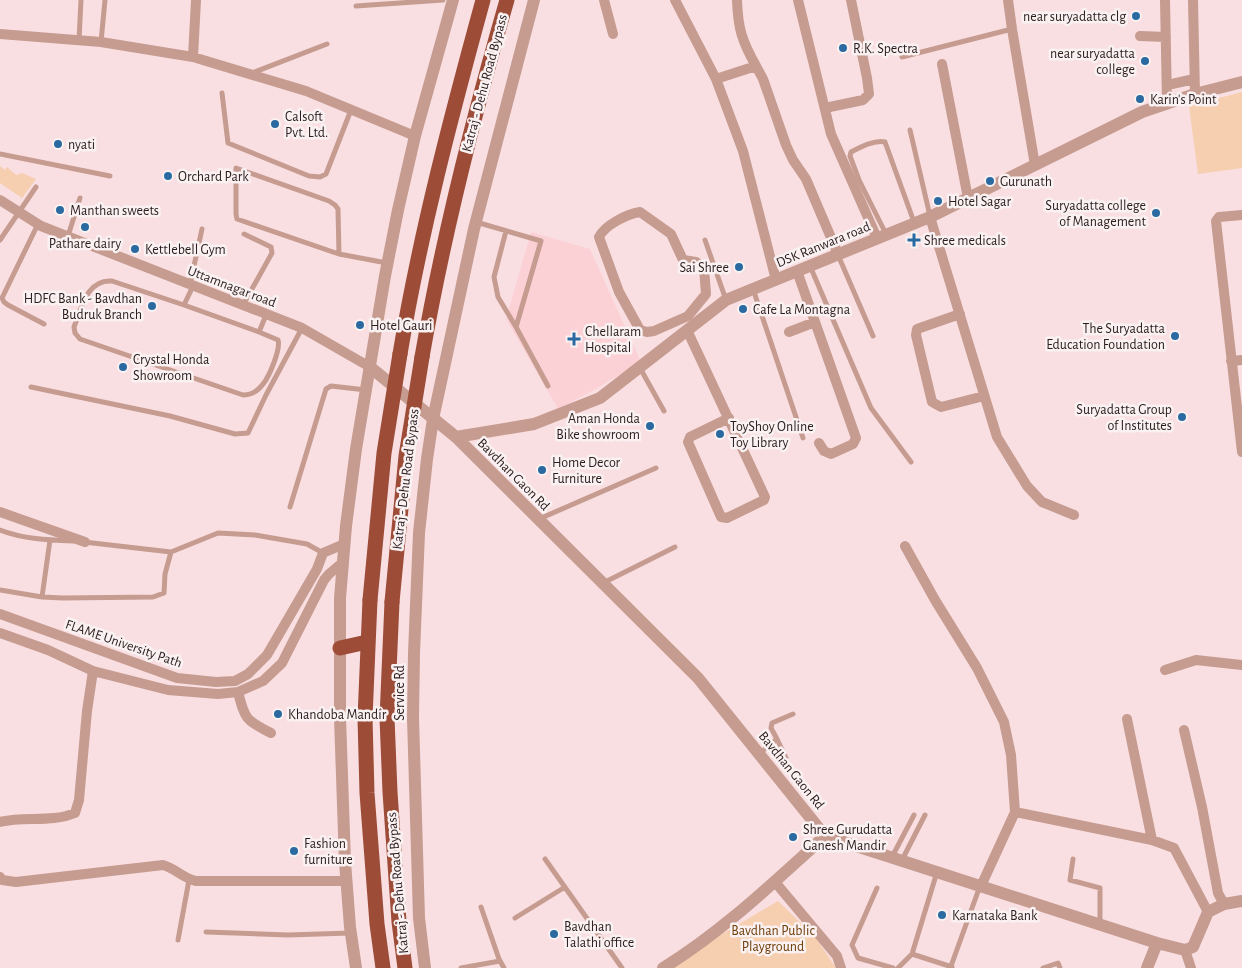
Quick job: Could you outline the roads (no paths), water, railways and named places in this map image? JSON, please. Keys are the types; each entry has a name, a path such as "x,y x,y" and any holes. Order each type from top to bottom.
{"highway":[{"name":"Katraj - Dehu Road Bypass","path":"383,968 368,794 365,718 370,600 384,453 412,281 426,218 483,0"},
{"name":"Katraj - Dehu Road Bypass","path":"405,968 390,792 387,718 392,602 406,456 434,286 448,223 506,0"},
{"path":"340,648 367,642"}],"street":[{"path":"193,57 196,0"},
{"path":"356,968 346,881 340,718 340,598 342,563 356,449 387,264 415,136 453,0"},
{"name":"Service Rd","path":"425,968 419,918 413,718 419,533 427,458 475,222 534,0"},
{"path":"604,0 613,34"},
{"path":"675,0 716,79 742,150 776,280"},
{"path":"737,0 738,18 744,45 763,79 786,145 793,160 806,179 838,254"},
{"path":"798,0 831,134 882,236"},
{"path":"825,108 863,100 869,94 851,0"},
{"path":"1008,0 1035,165"},
{"path":"1165,0 1170,102"},
{"path":"1170,0 1172,84 1170,102"},
{"path":"1193,0 1195,94"},
{"path":"0,34 101,42 193,57 306,91 415,136"},
{"path":"1140,36 1166,37"},
{"path":"942,64 968,198"},
{"path":"716,79 756,66"},
{"path":"1172,84 1194,79"},
{"name":"DSK Ranwara road","path":"456,437 534,424 600,398 726,300 930,216 1142,112 1195,94 1242,82"},
{"name":"Uttamnagar road","path":"0,200 38,224 68,237 302,328 370,367"},
{"path":"640,212 671,234 683,260 696,262 704,268 706,294 696,306 688,316 654,331 640,330 619,292 600,242 599,237 602,232 625,218 640,212"},
{"path":"1242,215 1219,217 1216,220 1242,452"},
{"path":"930,216 997,437 1027,486 1042,502 1074,515"},
{"path":"797,271 856,438 853,444 831,454 824,451 819,442"},
{"path":"696,306 704,317"},
{"path":"960,314 917,329 916,335 932,402 942,407 984,396"},
{"path":"789,332 815,322"},
{"path":"687,330 729,418 765,497 764,500 727,518 720,516 688,442 690,437 729,418"},
{"path":"1231,361 1242,360"},
{"path":"370,367 456,437"},
{"name":"Bavdhan Gaon Rd","path":"456,437 698,678 825,836"},
{"path":"0,512 85,542"},
{"path":"903,543 935,600 977,668 1004,722 1011,755 1015,812 981,886"},
{"path":"329,574 323,553 344,544"},
{"name":"FLAME University Path","path":"0,614 177,678 216,682 235,681 248,674 267,655 316,569 323,553"},
{"path":"0,633 48,650 92,671 168,690 218,694 238,692 263,681 282,663 317,593 329,574 342,563"},
{"path":"1165,670 1196,660 1237,666 1242,665"},
{"path":"0,822 11,819 63,818 75,813 79,800 92,671"},
{"path":"238,692 242,708 249,721 271,733"},
{"path":"1127,719 1152,840"},
{"path":"1184,730 1202,807 1218,893 1224,904"},
{"path":"1015,812 1152,840 1174,848 1208,912"},
{"path":"663,968 690,952 775,882 825,836 1100,925 1185,950 1193,948 1208,912 1224,904 1242,901"},
{"path":"0,876 2,880 16,882 163,865 170,867 189,880 346,881"},
{"path":"775,882 837,956 842,968"},
{"path":"1147,968 1157,943"},
{"path":"1185,950 1191,968"}],"lane":[{"path":"79,40 82,0"},
{"path":"101,42 105,0"},
{"path":"356,6 443,0"},
{"path":"902,57 1012,30"},
{"path":"249,74 327,44"},
{"path":"222,93 228,143 309,176 320,177 326,174 351,110"},
{"path":"910,130 930,216"},
{"path":"882,236 850,156 856,149 880,140 885,142 914,223"},
{"path":"0,154 110,176"},
{"path":"339,254 338,209 335,205 329,201 236,168 237,219 339,254 387,264"},
{"path":"0,240 36,188"},
{"path":"68,237 80,198"},
{"path":"475,222 541,241 516,327"},
{"path":"38,224 2,298 8,305 44,324"},
{"path":"184,305 191,285 202,228"},
{"path":"506,231 494,277 498,297 548,386"},
{"path":"243,306 272,253 271,247 268,244 244,234"},
{"path":"705,240 726,300"},
{"path":"838,254 873,336"},
{"path":"810,266 871,408 911,462"},
{"path":"104,280 184,305 278,340 280,345 278,351 263,384 250,395 242,395 80,339 75,333 74,327 89,291 96,283 104,280"},
{"path":"753,289 803,438"},
{"path":"259,332 266,315"},
{"path":"31,387 170,416 235,434 248,433 302,328"},
{"path":"640,368 664,411"},
{"path":"290,507 326,389 331,386 366,390"},
{"path":"538,519 656,468"},
{"path":"0,530 13,535 50,540 171,552 218,533 255,535 307,544 323,553"},
{"path":"42,597 50,540"},
{"path":"603,583 675,548"},
{"path":"0,590 42,597 103,599 154,597 164,593 165,574 171,552"},
{"path":"786,758 771,728 772,723 792,714"},
{"path":"759,753 777,739"},
{"path":"897,859 914,815"},
{"path":"897,859 925,815"},
{"path":"545,859 622,968"},
{"path":"1073,859 1070,880 1100,888 1100,925"},
{"path":"898,968 912,954 937,872"},
{"path":"178,940 189,880"},
{"path":"912,954 952,967 981,886"},
{"path":"515,918 565,887"},
{"path":"877,888 852,945 858,958 893,968"},
{"path":"481,907 504,968"},
{"path":"206,932 288,935 351,933"},
{"path":"461,968 500,961"},
{"path":"1043,968 1058,963 1060,968"}],"place":[{"name":"near suryadatta clg","path":"1136,16"},
{"name":"R.K. Spectra","path":"843,48"},
{"name":"near suryadatta college","path":"1145,61"},
{"name":"Karin's Point","path":"1140,99"},
{"name":"Calsoft Pvt. Ltd.","path":"275,124"},
{"name":"nyati","path":"58,144"},
{"name":"Orchard Park","path":"168,176"},
{"name":"Gurunath","path":"990,181"},
{"name":"Hotel Sagar","path":"938,201"},
{"name":"Manthan sweets","path":"60,210"},
{"name":"Suryadatta college of Management","path":"1156,213"},
{"name":"Pathare dairy","path":"85,227"},
{"name":"Shree medicals","path":"914,240"},
{"name":"Kettlebell Gym","path":"135,249"},
{"name":"Sai Shree","path":"739,267"},
{"name":"HDFC Bank - Bavdhan Budruk Branch","path":"152,306"},
{"name":"Cafe La Montagna","path":"743,309"},
{"name":"Hotel Gauri","path":"360,325"},
{"name":"The Suryadatta Education Foundation","path":"1175,336"},
{"name":"Chellaram Hospital","path":"574,339"},
{"name":"Crystal Honda Showroom","path":"123,367"},
{"name":"Suryadatta Group of Institutes","path":"1182,417"},
{"name":"Aman Honda Bike showroom","path":"650,426"},
{"name":"ToyShoy Online Toy Library","path":"720,434"},
{"name":"Home Decor Furniture","path":"542,470"},
{"name":"Khandoba Mandir","path":"278,714"},
{"name":"Shree Gurudatta Ganesh Mandir","path":"793,837"},
{"name":"Fashion furniture","path":"294,851"},
{"name":"Karnataka Bank","path":"942,915"},
{"name":"Bavdhan Talathi office","path":"554,934"}],"park label":[{"name":"Bavdhan Public Playground","path":"773,938"}]}
